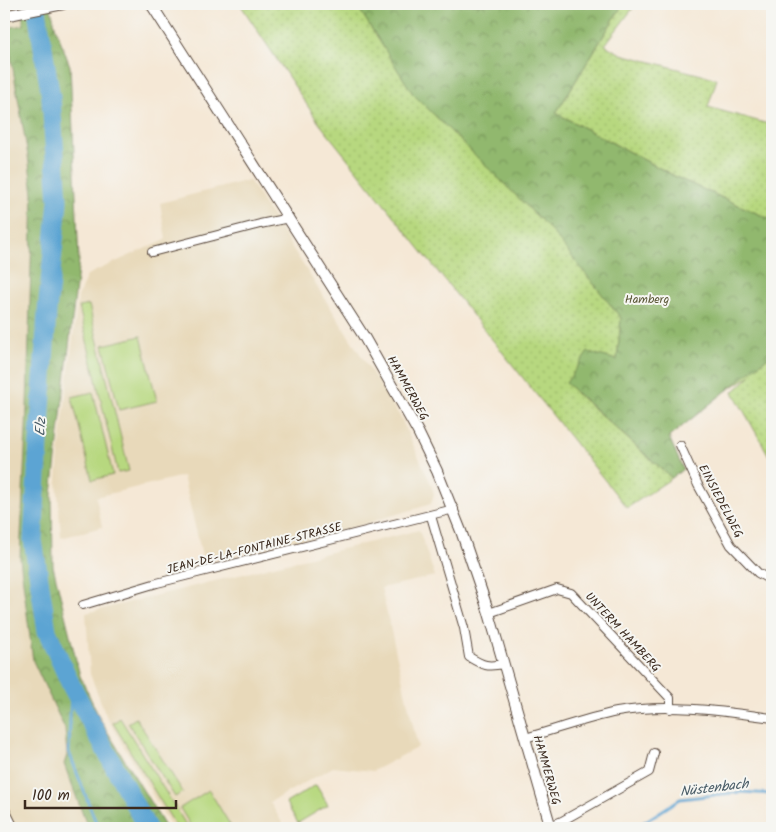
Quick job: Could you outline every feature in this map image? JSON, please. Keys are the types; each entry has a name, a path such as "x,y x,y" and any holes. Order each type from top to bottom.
{"street":[{"path":"4,16 60,4"},
{"name":"HAMMERWEG","path":"151,4 363,335 418,432 454,510 489,612 551,827"},
{"path":"152,252 289,218"},
{"name":"EINSIEDELWEG","path":"680,445 698,485 731,545 758,573 772,581"},
{"name":"JEAN-DE-LA-FONTAINE-STRASSE","path":"83,605 156,583 454,510"},
{"path":"431,516 464,628 469,657 481,665 504,664"},
{"name":"UNTERM HAMBERG","path":"489,612 557,589 571,593 670,698 670,709"},
{"path":"525,738 616,712 701,709 772,718"},
{"path":"551,827 648,772 654,753"},
{"path":"4,810 12,828"}],"shaded area":[{"path":"4,4 20,4 24,25 6,28 33,193 27,407 20,558 33,661 65,729 67,755 64,764 88,828 4,828"},
{"path":"249,180 401,418 431,484 434,494 431,504 323,536 203,559 183,476 96,497 102,527 61,538 57,479 59,453 78,297 87,275 166,239 160,203"},
{"path":"419,530 435,576 381,588 418,747 373,771 333,767 270,802 285,828 172,828 107,718 90,674 86,613"}],"green space":[{"path":"20,4 50,4 56,29 70,66 79,260 52,494 53,566 80,676 101,721 166,828 88,828 64,764 67,755 65,729 33,661 20,558 27,407 33,193 6,28 24,25"},
{"name":"Hamberg","path":"240,4 387,4 514,137 772,227 772,461 733,392 751,375 652,438 576,393 672,478 627,508 319,123"},
{"path":"356,4 623,4 556,113 680,179 772,220 772,354 669,437 683,469 672,478 566,383 588,352 617,360 621,318 549,228 413,94"},
{"path":"623,4 636,4 605,45 621,54 717,79 708,107 772,125 772,220 680,179 556,113"},
{"path":"89,305 129,471 118,473 79,307"},
{"path":"141,336 157,401 119,410 103,345"},
{"path":"93,392 113,475 92,480 72,397"},
{"path":"120,718 188,828 177,828 113,723"},
{"path":"136,718 183,792 175,797 128,723"},
{"path":"316,785 328,805 298,823 286,803"},
{"path":"209,790 232,828 192,828 180,808"}],"waterway":[{"name":"Elz","path":"36,4 51,98 58,201 47,312 33,540 47,631 71,685 147,828"},
{"path":"71,685 69,752 98,828"},
{"name":"Nüstenbach","path":"635,828 680,799 741,792 772,794"}]}
